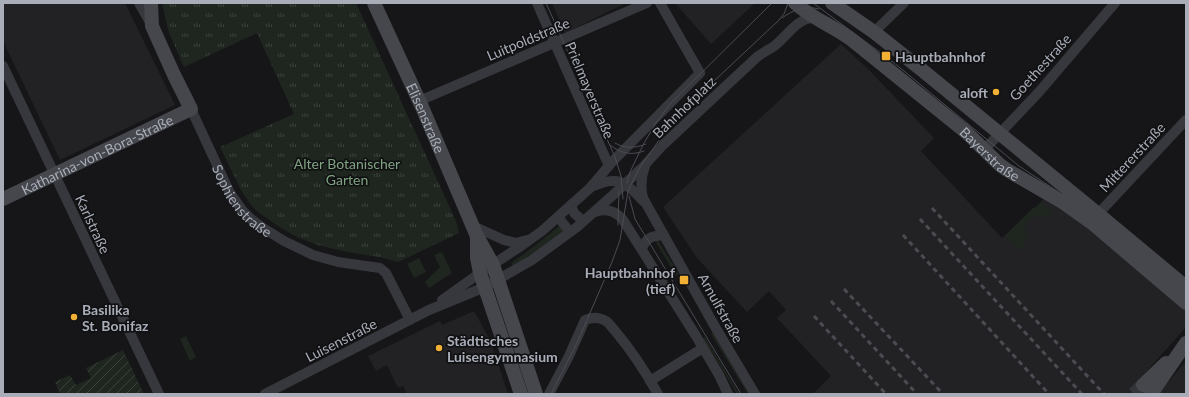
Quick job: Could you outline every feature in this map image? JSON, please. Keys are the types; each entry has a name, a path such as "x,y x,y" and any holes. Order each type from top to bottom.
{"street":[{"path":"139,3 152,26"},
{"name":"Sophienstraße","path":"151,3 152,26 230,193 242,210 251,219 274,236 293,247 338,262 380,268 386,273 410,320"},
{"name":"Elisenstraße","path":"374,3 419,101 475,230 493,265 536,394"},
{"name":"Prielmayerstraße","path":"537,3 608,166"},
{"name":"Luitpoldstraße","path":"419,101 647,3"},
{"name":"Bahnhofplatz","path":"590,188 608,166 700,73 660,3"},
{"name":"Bayerstraße","path":"832,3 874,32 1000,133 1186,287"},
{"path":"874,32 904,3"},
{"name":"Goethestraße","path":"985,150 1039,92 1115,3"},
{"path":"797,4 797,24"},
{"name":"Bayerstraße","path":"797,4 814,18 838,30 852,40 966,132 1007,170 1064,203 1092,222 1186,303"},
{"name":"Bahnhofplatz","path":"593,213 646,164 663,145 753,60 761,53 774,46 797,24 806,19 814,18"},
{"name":"Karlstraße","path":"3,66 159,394"},
{"name":"Katharina-von-Bora-Straße","path":"3,199 190,109"},
{"name":"Mittererstraße","path":"1098,214 1186,120"},
{"name":"Arnulfstraße","path":"646,164 640,185 646,205 755,394"},
{"path":"590,188 598,184 614,181 619,181 625,184"},
{"name":"Arnulfstraße","path":"625,184 634,191 646,205"},
{"name":"Luisenstraße","path":"430,310 480,273 531,239 590,188"},
{"path":"571,205 574,213 583,221"},
{"path":"593,213 600,210 614,212 620,216 630,229 703,348 728,394"},
{"name":"Luisenstraße","path":"265,394 430,310 484,287 532,260 593,213"},
{"path":"558,217 570,232"},
{"path":"475,230 516,243 531,239"},
{"name":"Elisenstraße","path":"475,230 477,258 480,273 521,394"},
{"path":"642,249 644,242 647,240 664,235"},
{"path":"549,394 569,356 585,320 592,318 601,318 607,322 622,340 658,394"},
{"path":"1147,389 1161,380 1182,347"},
{"path":"650,381 703,348"}],"shaded area":[{"path":"3,3 125,3 175,105 60,160 3,41"},
{"path":"552,3 626,3 565,33"},
{"path":"675,3 755,3 711,44"},
{"path":"841,44 870,71 934,138 921,151 1002,238 1046,197 1076,214 1186,307 1186,327 1139,380 1151,394 813,394 831,376 777,318 786,310 769,291 747,312 697,258 663,207"},
{"name":"Städtisches Luisengymnasium","path":"474,311 490,340 508,394 407,394 403,386 398,388 387,365 376,371 368,356 440,321 442,325"},
{"path":"1186,361 1186,394 1158,394"}],"green space":[{"name":"Alter Botanischer Garten","path":"162,3 356,3 456,221 459,233 398,262 318,245 297,237 258,212 251,205 241,190 220,147 294,114 257,33 184,67 169,33"},
{"path":"1040,203 1043,204 1043,207 1054,209 1048,217 1037,216 1030,219 1025,229 1026,242 1019,251 1005,236"},
{"path":"560,225 564,231 540,249 513,266 511,263"},
{"path":"654,239 657,239 679,274 676,276"},
{"path":"442,252 452,273 429,288 425,282 440,267 434,255"},
{"path":"419,258 426,272 414,278 407,264"},
{"path":"715,331 750,394 748,394 711,334"},
{"path":"186,336 196,357 190,361 180,339"},
{"path":"705,337 739,394 737,394 710,349 701,340"},
{"path":"123,350 144,394 60,394 55,382 70,375 76,385 91,378 86,368"}],"tunnel":[{"path":"1134,394 1143,385"}],"tram line":[{"path":"546,3 615,157 621,176 623,199"},
{"path":"627,183 630,172 644,143 670,104 772,3"},
{"path":"551,394 577,343 612,262 620,240 628,191 640,167 679,116 697,97 778,21 784,14 788,3"},
{"path":"813,3 893,62 1019,166 1072,201 1186,295"},
{"path":"782,18 799,9 819,9"},
{"path":"615,143 630,147 646,144"},
{"path":"610,145 626,153 639,153 644,151"},
{"path":"618,225 619,191"},
{"path":"629,196 635,219 741,394"}],"railway":[{"path":"932,208 1104,394"},
{"path":"920,219 1082,394"},
{"path":"903,235 1049,394"},
{"path":"844,289 943,394"},
{"path":"831,301 917,394"},
{"path":"814,316 886,394"}],"place":[{"name":"Hauptbahnhof","path":"886,56"},
{"name":"aloft","path":"996,92"},
{"name":"Hauptbahnhof (tief)","path":"684,280"},
{"name":"Basilika St. Bonifaz","path":"74,317"},
{"name":"Städtisches Luisengymnasium","path":"439,348"}]}
